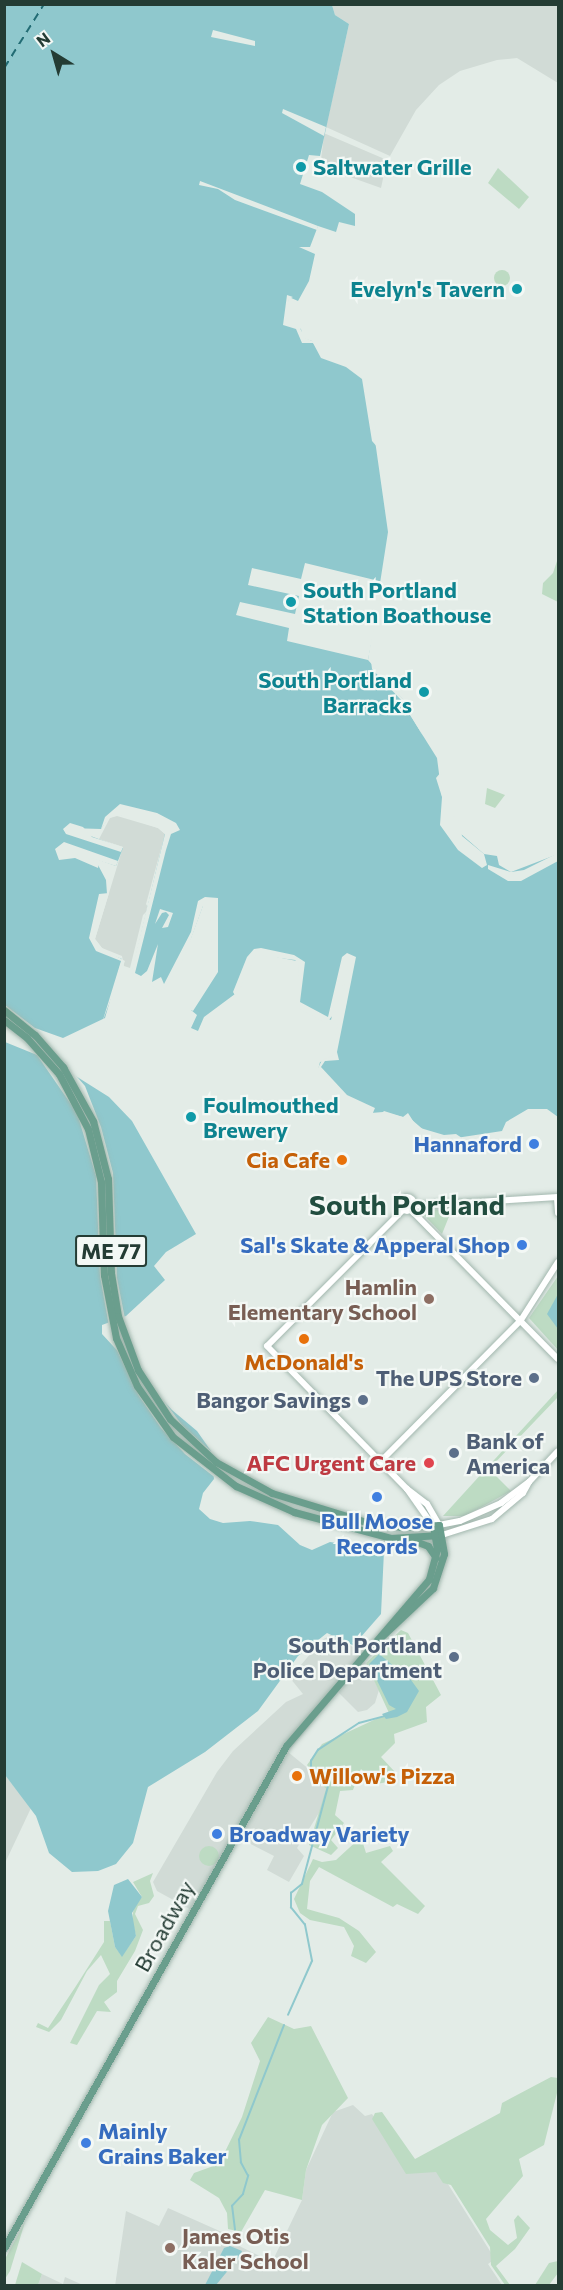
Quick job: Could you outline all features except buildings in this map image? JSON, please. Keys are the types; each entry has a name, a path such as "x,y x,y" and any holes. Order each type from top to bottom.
{"main road":[{"name":"ME 77","path":"4,1010 35,1035 63,1066 93,1121 108,1179 115,1302 138,1370 157,1402 184,1434 241,1478 295,1502 339,1516 392,1526 436,1526"},
{"name":"ME 77","path":"4,1020 27,1038 59,1074 88,1129 101,1182 106,1294 116,1338 137,1386 173,1437 236,1486 321,1521 410,1539 439,1535"},
{"path":"436,1526 439,1535"},
{"name":"Broadway","path":"4,2248 281,1753 427,1582 436,1558 439,1535"},
{"name":"Broadway","path":"379,1639 433,1588 442,1564 439,1535"},
{"path":"410,1539 428,1546 436,1558"}],"street":[{"path":"436,1526 427,1504 407,1489 267,1346 409,1209 558,1197 558,1213"},
{"path":"409,1209 558,1359"},
{"path":"380,1462 521,1320 558,1262"},
{"name":"ME 77","path":"436,1526 488,1511 529,1482 558,1451"},
{"name":"ME 77","path":"439,1535 492,1519 523,1493 529,1482"}],"shaded area":[{"path":"332,5 558,5 558,83 517,58 497,60 460,71 439,85 416,110 390,156 326,127 349,24 335,15"},
{"path":"319,131 387,160 381,188 336,172 321,159 324,136"},
{"path":"117,816 158,828 165,834 146,904 149,909 143,915 130,968 124,966 122,956 102,948 95,939 123,847 99,839 110,818"},
{"path":"331,1635 353,1647 366,1663 379,1690 375,1703 367,1710 358,1712 338,1692 288,1752 321,1779 326,1789 322,1808 297,1848 304,1856 289,1882 267,1870 274,1856 239,1838 197,1913 157,1891 153,1882 217,1772 233,1751 286,1702 303,1694 290,1678 322,1640"},
{"path":"5,1775 31,1808 5,1863"},
{"path":"353,2105 365,2116 372,2114 408,2171 431,2157 495,2259 488,2264 502,2285 115,2286 126,2211 159,2226 168,2208 224,2233 223,2238 272,2262 302,2200 306,2170 333,2112"},
{"path":"42,2274 63,2284 65,2277 83,2285 38,2285"}],"green space":[{"path":"498,168 529,197 519,209 488,183"},
{"path":"502,270 508,272 510,278 508,284 502,286 496,284 494,278 496,272"},
{"path":"557,561 558,602 542,594 543,583 553,573"},
{"path":"487,788 505,795 495,808 485,804"},
{"path":"452,1209 442,1234 421,1212 422,1210"},
{"path":"558,1276 558,1350 529,1318"},
{"path":"558,1390 558,1397 489,1469 511,1491 465,1516 443,1516"},
{"path":"401,1630 408,1633 441,1695 426,1707 427,1722 394,1734 395,1743 381,1757 395,1772 388,1782 376,1784 361,1769 353,1790 340,1791 335,1815 344,1823 331,1840 338,1848 331,1855 309,1845 326,1789 307,1765 322,1744 389,1713 366,1663"},
{"path":"361,1837 366,1853 390,1846 393,1851 381,1862 425,1906 418,1914 397,1904 393,1907 319,1867 310,1881 307,1909 339,1918 359,1931 376,1952 366,1963 351,1956 354,1946 344,1927 310,1920 300,1913 294,1899 313,1859 322,1862 336,1860"},
{"path":"209,1846 216,1849 219,1856 216,1863 209,1866 202,1863 199,1856 202,1849"},
{"path":"153,1873 150,1881 154,1896 149,1903 138,1906 135,1914 143,1930 135,1951 117,1981 117,1992 104,2002 111,2012 97,2011 77,2045 70,2043 99,1985 110,1974 101,1955 87,1971 61,2020 49,2032 36,2027 38,2023 48,2028 76,1986 104,1942 104,1921 110,1921 115,1947 122,1956 136,1936 132,1920 134,1906 142,1897 133,1882"},
{"path":"268,2017 294,2029 311,2026 348,2098 322,2125 306,2170 302,2200 265,2190 241,2232 228,2229 227,2213 219,2198 190,2180 194,2173 219,2164 242,2117 260,2061 251,2043"},
{"path":"551,2077 558,2078 558,2089 544,2145 519,2159 523,2176 486,2219 490,2230 508,2245 517,2238 514,2220 518,2215 530,2228 515,2249 496,2266 510,2285 505,2285 491,2265 490,2247 451,2185 443,2183 436,2172 406,2174 372,2119 375,2113 382,2112 415,2159 500,2113 502,2103"},
{"path":"25,2222 10,2271 5,2279 5,2259"},
{"path":"558,2261 558,2273 549,2285 535,2285 549,2263"},
{"path":"22,2262 42,2274 38,2285 15,2285"}],"water":[{"path":"4,5 332,5 335,15 349,24 320,156 309,155 300,184 322,192 355,214 355,226 339,222 336,232 318,226 310,247 299,247 315,254 309,281 298,301 289,297 284,322 301,329 303,338 312,341 320,353 357,372 367,384 388,532 368,660 407,704 410,715 437,758 445,820 484,854 497,856 499,865 511,872 558,854 558,1117 547,1109 528,1109 506,1122 502,1131 456,1138 426,1132 411,1119 383,1112 371,1113 345,1099 318,1070 320,1062 332,1059 346,1005 351,958 343,966 331,1020 298,1005 302,962 256,953 235,994 204,1017 198,1031 191,1028 197,1015 191,1010 215,972 212,907 204,903 191,938 165,984 158,989 132,972 166,829 118,814 110,815 101,829 69,828 123,848 116,866 65,848 63,852 98,865 106,880 107,894 93,938 100,950 122,959 105,1018 63,1038 35,1028 5,1005"},
{"path":"5,1039 28,1046 109,1097 132,1121 196,1234 166,1252 154,1266 165,1280 126,1316 102,1325 102,1334 172,1410 197,1431 211,1451 214,1479 203,1493 199,1509 210,1519 223,1523 250,1521 278,1525 300,1545 312,1550 330,1542 384,1551 381,1614 360,1638 365,1645 361,1649 327,1633 298,1656 258,1711 205,1752 148,1787 133,1843 116,1864 98,1871 72,1872 49,1853 36,1816 5,1775"},
{"path":"558,1294 558,1329 547,1314"},
{"path":"379,1654 411,1680 419,1691 407,1712 397,1717 386,1719 382,1714 396,1709 389,1705 369,1664"},
{"path":"128,1879 142,1897 132,1913 136,1936 122,1957 115,1947 108,1911 114,1885"},
{"path":"230,2246 242,2251 240,2256 216,2285 205,2285 224,2248"}],"pier":[{"path":"213,30 255,41 255,46 211,37"},
{"path":"283,109 326,127 324,136 282,113"},
{"path":"200,181 318,226 317,230 235,200 218,189 199,185"},
{"path":"287,295 293,297 289,299 286,322 299,326 305,338 317,343 321,352 359,371 367,379 379,449 372,441 362,379 346,367 321,358 313,343 302,343 296,329 283,325"},
{"path":"305,563 383,582 368,660 287,641 289,628 236,615 240,602 295,614 299,596 248,585 252,568 301,579"},
{"path":"371,661 407,704 423,736 402,701 372,669"},
{"path":"441,772 446,817 453,816 460,821 462,836 484,854 487,865 482,868 458,850 440,825 442,797 436,778"},
{"path":"120,804 157,813 176,823 180,830 171,834 135,973 141,976 147,971 158,944 152,982 161,977 164,984 191,932 198,901 205,897 218,898 218,972 193,1011 189,1009 213,971 210,908 203,906 184,958 165,988 160,991 131,973 165,834 158,828 119,815 109,818 101,829 105,817"},
{"path":"70,823 83,827 92,837 123,847 121,852 66,834 63,829"},
{"path":"64,842 118,861 116,866 72,852 99,863 98,868 75,858 59,860 55,849"},
{"path":"558,853 558,861 521,881 508,881 488,869 488,865 511,872 524,870"},
{"path":"109,893 95,939 102,948 125,961 102,1023 121,961 96,951 89,938 99,894"},
{"path":"160,909 173,913 168,927 162,928 169,915 166,912 162,913 155,924"},
{"path":"261,948 294,955 305,962 300,1002 328,1017 342,957 347,953 356,957 337,1052 339,1060 325,1061 321,1067 347,1095 375,1108 372,1115 342,1100 317,1070 322,1060 332,1056 349,961 335,1013 326,1023 296,1007 299,964 295,960 256,955 236,997 233,992 247,957 254,949"},
{"path":"5,1037 30,1044 72,1071 85,1086 101,1127 113,1173 117,1278 125,1319 109,1326 100,1276 96,1176 77,1113 37,1055 5,1042"},
{"path":"384,1111 403,1117 408,1113 417,1127 444,1135 456,1134 465,1140 418,1131 410,1122 380,1115"},
{"path":"114,1344 152,1385 182,1425 214,1454 217,1479 185,1454 161,1428 139,1396"}],"waterway":[{"path":"288,2015 312,1961 305,1925 291,1908 291,1893 302,1884 328,1786 311,1767 311,1761 318,1750 359,1723 386,1716"},
{"path":"235,2230 232,2206 243,2194 248,2176 241,2163 239,2140 284,2025"}],"ferry route":[{"path":"4,68 44,4"}],"place":[{"name":"Saltwater Grille","path":"301,167"},
{"name":"Evelyn's Tavern","path":"517,289"},
{"name":"South Portland Station Boathouse","path":"291,602"},
{"name":"South Portland Barracks","path":"424,692"},
{"name":"Foulmouthed Brewery","path":"191,1117"},
{"name":"Hannaford","path":"534,1144"},
{"name":"Cia Cafe","path":"342,1160"},
{"name":"Sal's Skate & Apperal Shop","path":"522,1245"},
{"name":"Hamlin Elementary School","path":"429,1299"},
{"name":"McDonald's","path":"304,1339"},
{"name":"The UPS Store","path":"534,1378"},
{"name":"Bangor Savings","path":"363,1400"},
{"name":"Bank of America","path":"454,1453"},
{"name":"AFC Urgent Care","path":"429,1463"},
{"name":"Bull Moose Records","path":"377,1497"},
{"name":"South Portland Police Department","path":"454,1657"},
{"name":"Willow's Pizza","path":"297,1776"},
{"name":"Broadway Variety","path":"217,1834"},
{"name":"Mainly Grains Baker","path":"86,2143"},
{"name":"James Otis Kaler School","path":"170,2248"}],"district":[{"name":"South Portland","path":"407,1204"}]}
